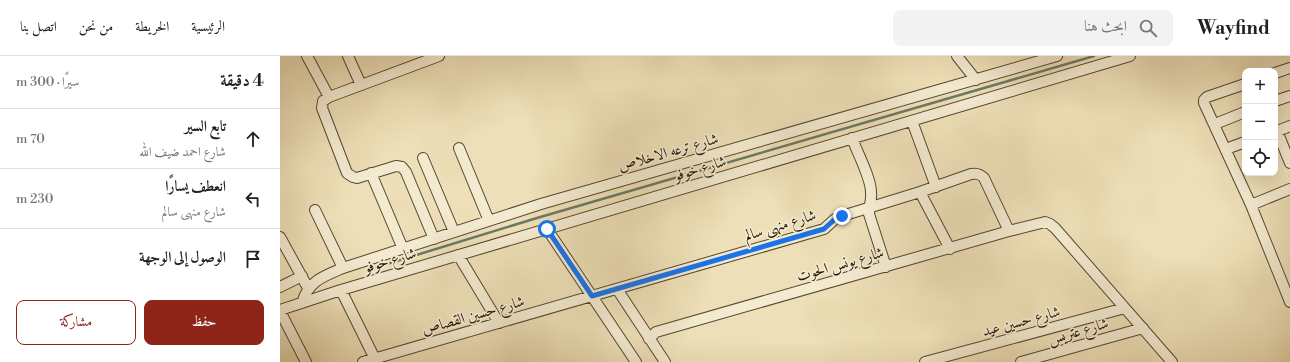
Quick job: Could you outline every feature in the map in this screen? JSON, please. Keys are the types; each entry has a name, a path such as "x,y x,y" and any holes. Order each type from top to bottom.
{"street":[{"path":"307,56 329,97"},
{"path":"348,56 362,85"},
{"path":"434,238 405,170 399,166 396,166 357,178 353,178 347,173 322,108 323,102 329,97 439,56"},
{"path":"957,56 976,80"},
{"name":"شارع ترعه الاخلاص","path":"308,288 316,281 343,268 540,204 976,80 1027,60 1057,56"},
{"name":"شارع خوفو","path":"280,310 458,255 1130,56"},
{"path":"1278,72 1290,68"},
{"path":"1242,85 1207,97 1204,100 1204,103 1215,124 1251,205 1290,302"},
{"path":"1278,100 1290,96"},
{"path":"1215,124 1242,113"},
{"path":"912,120 936,187"},
{"path":"1278,130 1290,126"},
{"path":"1278,135 1290,162"},
{"path":"852,138 870,182 872,191 869,207 871,220 886,267"},
{"path":"1226,149 1242,143"},
{"path":"459,148 489,221"},
{"path":"423,158 454,232"},
{"path":"371,173 402,248"},
{"name":"شارع منهى سالم","path":"592,296 824,229 835,219 842,216 976,173 981,175 1009,231"},
{"path":"1251,205 1290,189"},
{"path":"920,192 950,249"},
{"path":"315,210 343,268"},
{"name":"شارع يونس الحوت","path":"649,339 656,332 1041,223 1050,224 1055,228 1126,308"},
{"path":"547,229 636,362"},
{"path":"280,237 308,288 302,303"},
{"path":"458,255 499,323"},
{"path":"280,287 302,276"},
{"path":"617,289 665,362"},
{"path":"341,290 375,359"},
{"name":"شارع حسين القصاص","path":"363,362 592,296"},
{"path":"1126,308 1172,362"},
{"name":"شارع حسين عيد","path":"925,362 1126,308"},
{"path":"280,310 306,362"},
{"name":"شارع عتريس","path":"1021,362 1143,328"}],"waterway":[{"path":"374,268 537,218 1094,56"}],"route":[{"path":"547,229 592,296 824,229 835,219 842,216"}]}
